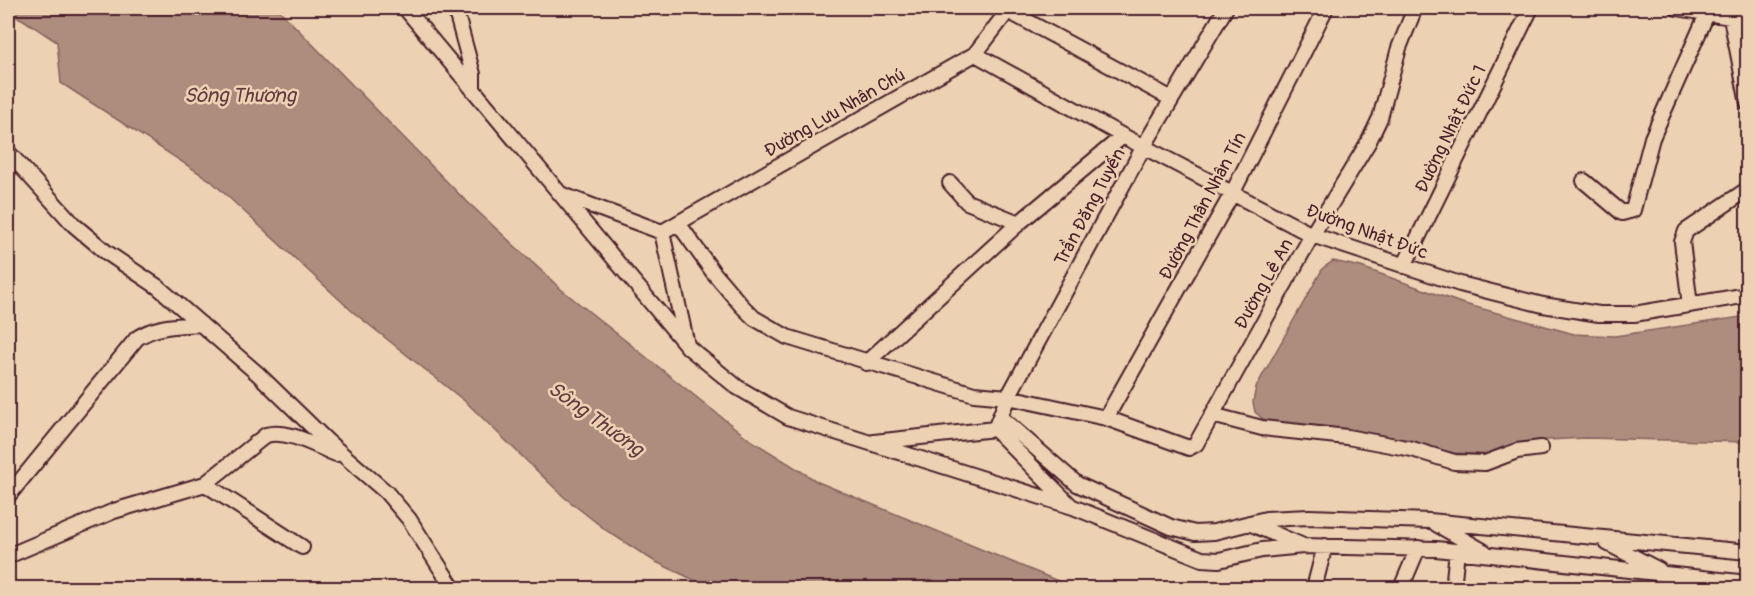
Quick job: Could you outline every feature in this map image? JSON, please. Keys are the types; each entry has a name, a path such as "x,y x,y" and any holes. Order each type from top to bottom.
{"street":[{"path":"405,8 688,347 737,387 788,417 1072,507 1202,559 1219,560 1262,550 1303,546 1418,548 1748,583"},
{"path":"454,8 473,74 473,90"},
{"name":"Trần Đăng Tuyển","path":"998,423 1008,397 1144,146 1226,8"},
{"name":"Đường Thân Nhân Tín","path":"1106,418 1233,192 1326,8"},
{"name":"Đường Lê An","path":"1106,418 1185,448 1196,444 1312,235 1355,168 1380,118 1399,48 1415,8"},
{"name":"Đường Nhật Đức 1","path":"1404,266 1530,8"},
{"path":"1677,8 1707,14 1728,13 1748,20"},
{"path":"1009,9 1172,99"},
{"name":"Đường Lưu Nhân Chú","path":"662,232 975,54 1009,9"},
{"path":"1728,13 1748,104"},
{"path":"1584,181 1622,213 1633,210 1652,138 1707,14"},
{"name":"Đường Nhật Đức","path":"975,54 1123,136 1312,235 1460,284 1579,312 1634,314 1748,296"},
{"path":"866,363 1019,222 1123,136"},
{"path":"8,152 74,225 106,252 158,287 258,374 386,492 409,519 453,588"},
{"path":"950,183 972,205 1019,222"},
{"path":"1690,305 1682,242 1686,231 1748,189"},
{"path":"563,195 662,232 688,347"},
{"path":"678,223 713,272 754,318 787,337 866,363 974,394 1008,397 1106,418"},
{"path":"8,496 137,339 149,330 201,324"},
{"path":"1212,415 1262,428 1347,436 1412,449 1454,462 1485,463 1517,451 1541,448"},
{"path":"868,443 998,423 1077,484 1171,527 1195,533 1214,532 1266,519 1309,517 1430,521 1748,552"},
{"path":"998,423 1072,507"},
{"path":"8,556 114,511 205,484 266,435 274,433 300,439 349,459"},
{"path":"205,484 302,547"},
{"path":"1430,521 1489,554"},
{"path":"1249,523 1303,546"},
{"path":"1597,537 1667,573"},
{"path":"1314,588 1325,546"},
{"path":"1401,588 1418,548"},
{"path":"1454,588 1457,551"}],"water":[{"name":"Sông Thương","path":"8,8 277,8 460,195 562,290 749,439 818,482 1075,588 711,588 654,561 607,531 564,497 467,403 353,312 210,180 61,83 57,42 22,19 8,14"},
{"path":"1333,261 1361,267 1461,303 1574,334 1615,336 1747,316 1747,442 1586,438 1528,441 1485,455 1455,453 1346,431 1288,425 1263,419 1255,412 1253,402 1256,387 1323,268"}]}
